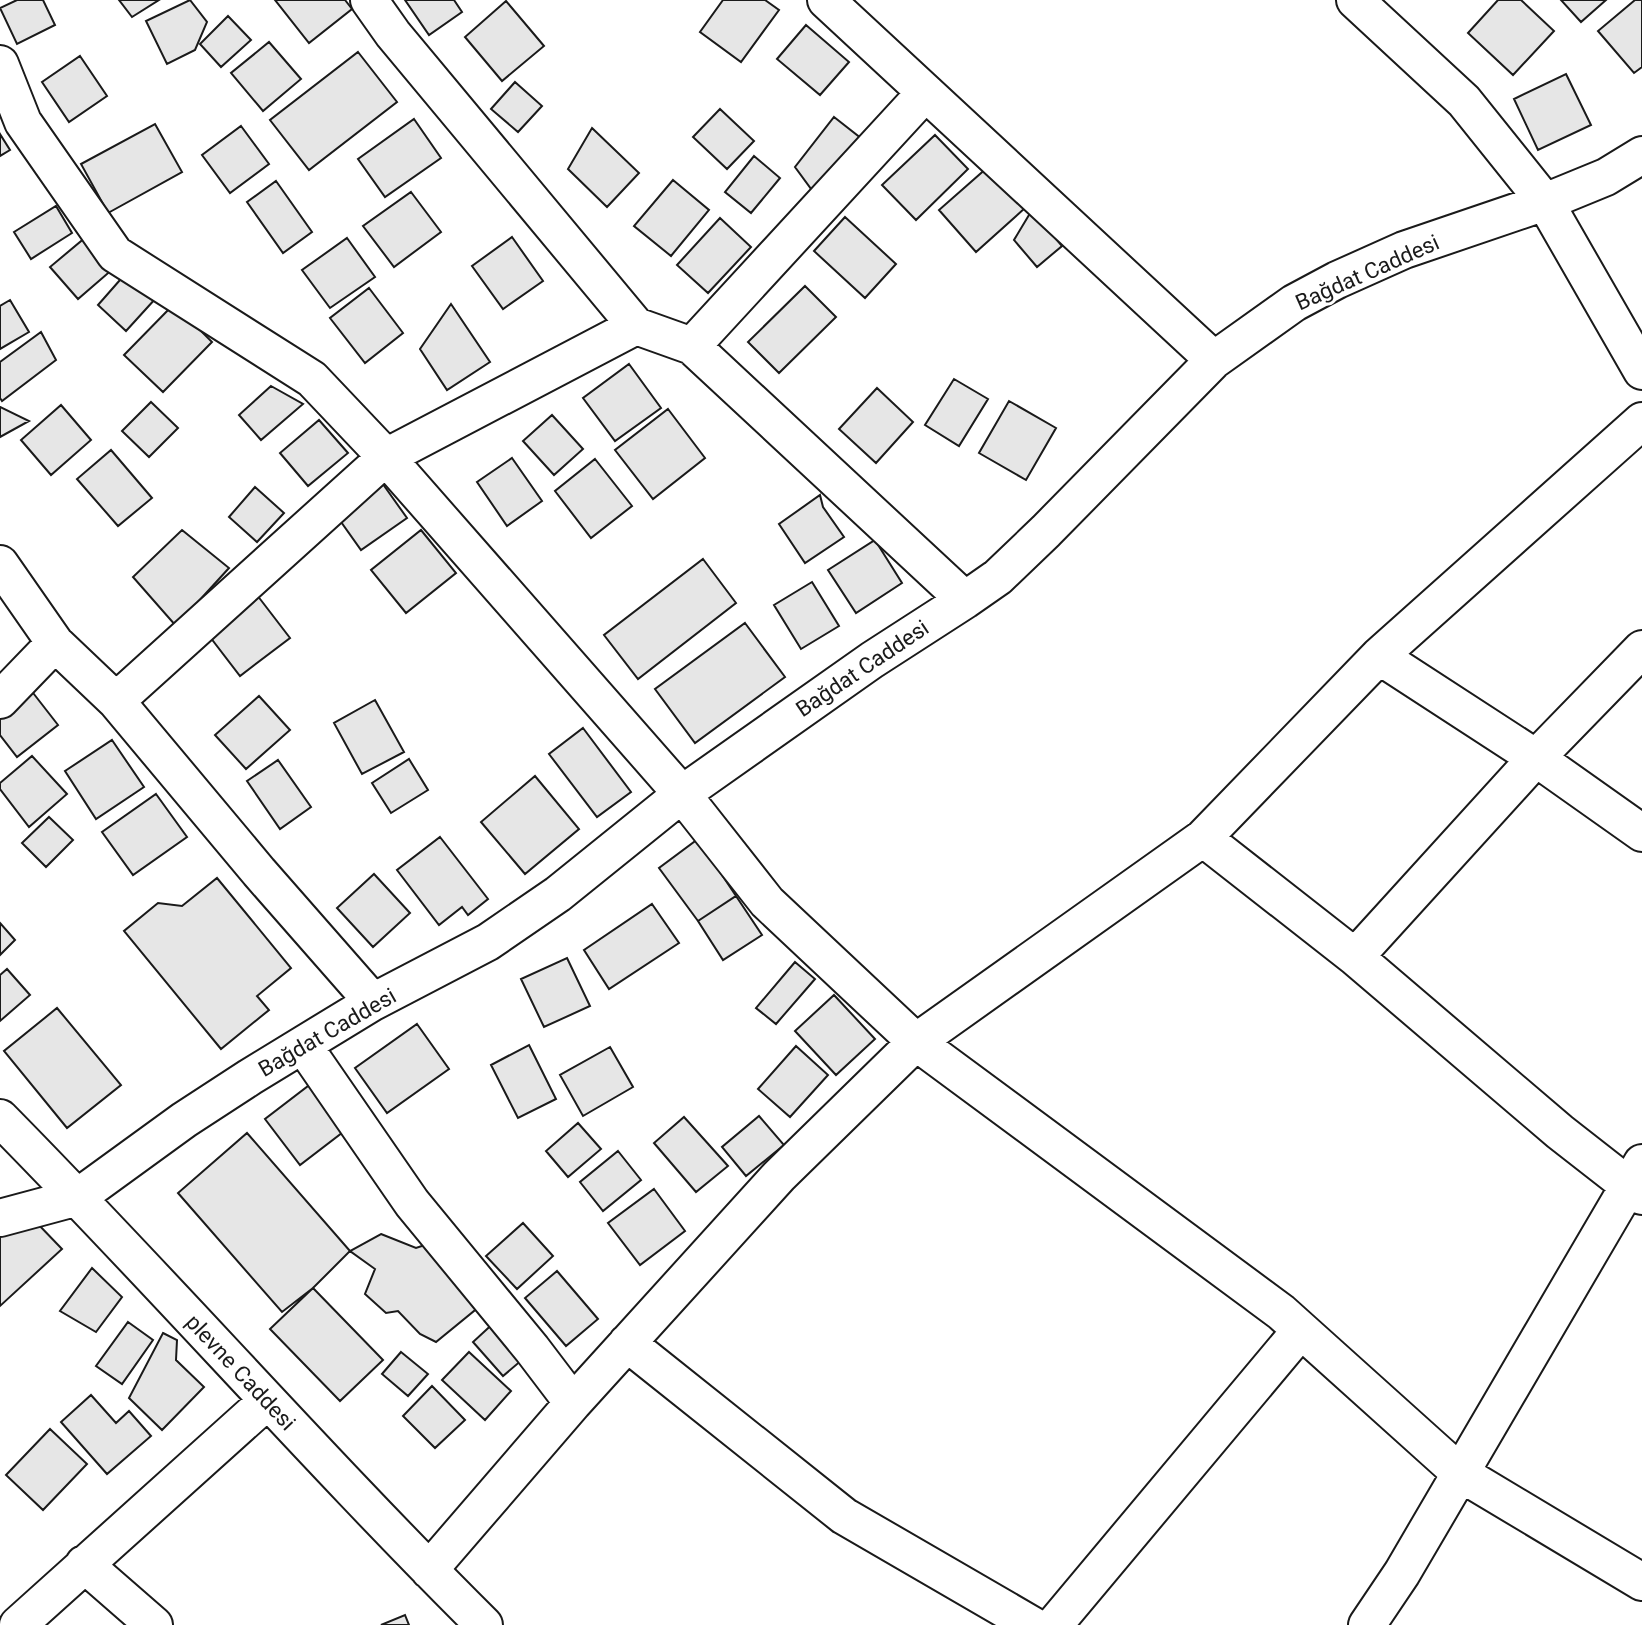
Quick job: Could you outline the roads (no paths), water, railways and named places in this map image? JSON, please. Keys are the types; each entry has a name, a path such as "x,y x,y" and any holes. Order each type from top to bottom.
{"street":[{"path":"369,0 393,34 636,326 692,346 965,600"},
{"path":"826,0 1214,360"},
{"path":"1355,0 1464,101 1545,202 1642,371"},
{"path":"0,64 23,122 115,254 312,379 386,457 682,794 767,902 916,1042 1281,1312 1460,1473 1642,1582"},
{"path":"692,346 925,93"},
{"name":"Bağdat Caddesi","path":"78,1197 184,1120 303,1045 373,1002 488,942 558,894 682,794 872,660 998,577 1214,360 1294,303 1404,250 1545,202 1606,177 1642,155"},
{"path":"116,701 386,457 636,326"},
{"path":"429,1570 573,1403 779,1176 916,1042 1203,838 1379,656 1642,421"},
{"path":"0,564 55,643 116,701 373,1002"},
{"path":"0,700 55,643"},
{"path":"1355,957 1536,758 1642,649"},
{"path":"1379,656 1536,758 1642,833"},
{"path":"1203,838 1355,957 1560,1132 1637,1181 1402,1573 1367,1625"},
{"path":"303,1045 412,1203 573,1403"},
{"name":"plevne Caddesi","path":"0,1118 484,1625"},
{"path":"0,1218 78,1197"},
{"path":"1054,1625 1301,1330"},
{"path":"627,1343 844,1516 1032,1625"},
{"path":"18,1625 267,1401"},
{"path":"84,1564 154,1625"}]}
